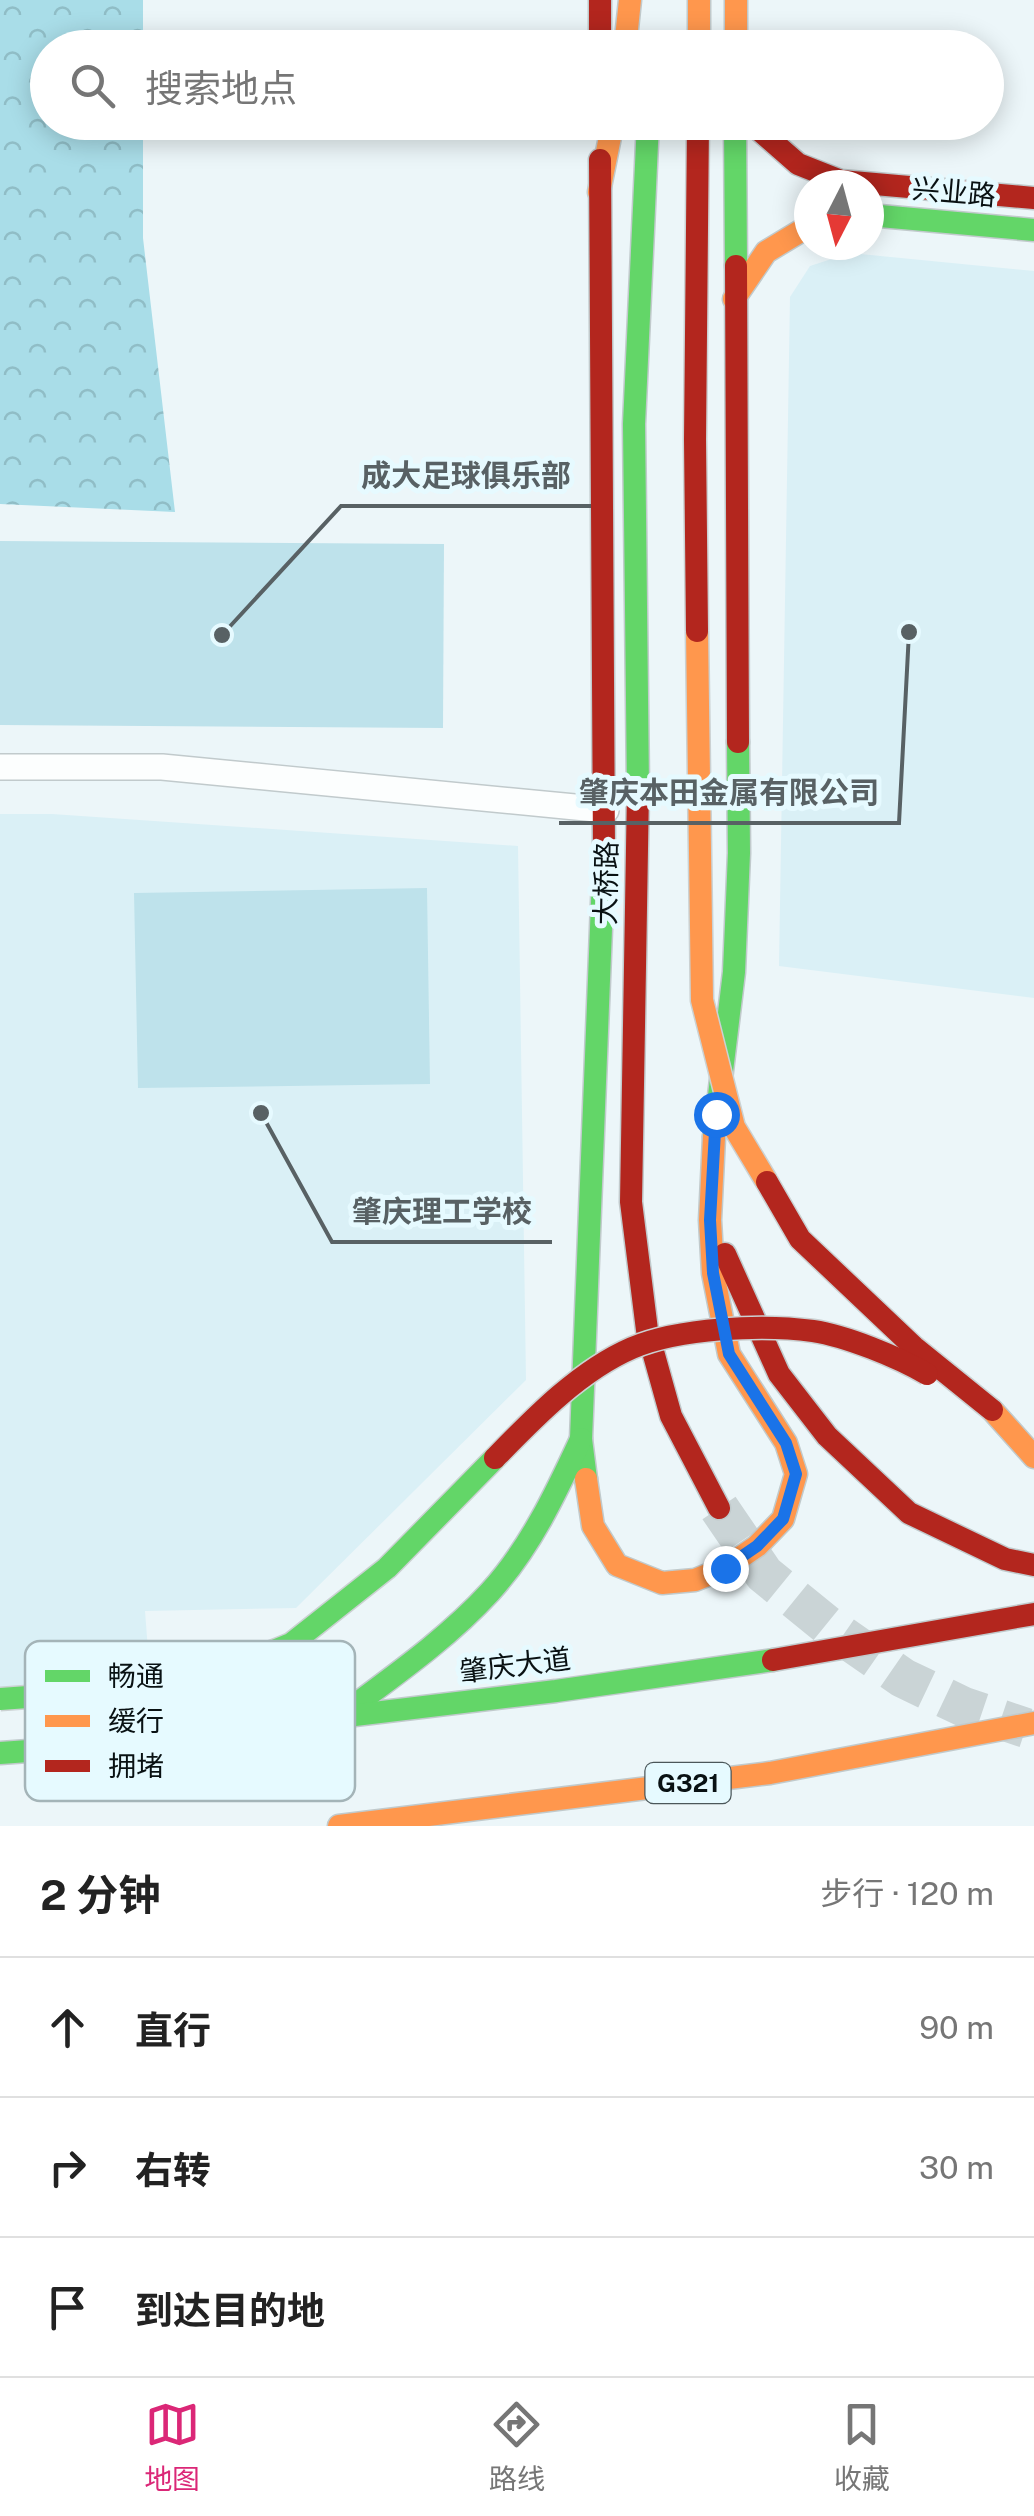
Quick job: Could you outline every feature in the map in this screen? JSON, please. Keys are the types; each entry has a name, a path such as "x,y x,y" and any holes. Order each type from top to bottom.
{"main road":[{"path":"600,0 600,30"},
{"path":"627,30 630,0"},
{"path":"648,0 649,30"},
{"path":"698,30 699,0"},
{"path":"736,0 736,30"},
{"path":"600,140 606,810 581,1439 593,1526 617,1564 662,1583 695,1580 725,1568 757,1546 783,1519 796,1474 786,1443 729,1354 713,1273 710,1220 716,1114 734,972 739,853 735,140"},
{"path":"600,192 610,140"},
{"name":"大桥路","path":"647,140 634,424 638,810 630,1202 647,1330 670,1416 719,1508"},
{"path":"698,140 695,440 702,1000 734,1127 800,1239 914,1347 992,1410 1034,1457"},
{"name":"兴业路","path":"771,140 798,164 841,181 1034,198"},
{"name":"兴业路","path":"884,216 1034,230"},
{"path":"734,299 766,252 794,235"},
{"path":"710,1220 779,1374 827,1436 909,1512 1005,1559 1034,1565"},
{"path":"295,1641 387,1568 530,1423 594,1370 632,1348 700,1330 814,1330 901,1359 992,1410"},
{"path":"355,1705 475,1608 506,1572 550,1506 581,1439"},
{"name":"肇庆大道","path":"355,1714 742,1666 1034,1614"},
{"path":"0,1698 25,1696"},
{"name":"G321","path":"339,1826 770,1773 1034,1722"},
{"name":"肇庆大道","path":"0,1752 25,1750"}],"street":[{"path":"0,767 162,767 606,810"}],"shaded area":[{"path":"884,256 1034,271 1034,998 779,966 790,297 810,266 828,260 884,260"},
{"path":"0,541 444,544 443,728 0,725"},
{"path":"0,814 52,814 518,846 526,1380 296,1608 145,1611 147,1641 25,1641 25,1687 0,1689"},
{"path":"427,888 430,1084 138,1088 134,893"}],"green space":[{"path":"0,0 143,0 143,30 30,30 30,140 143,140 143,238 175,512 0,504"}],"tunnel":[{"path":"719,1508 764,1574 828,1626 903,1678 964,1707 1026,1728"}],"traffic: fast":[{"path":"638,790 634,424 647,140"},
{"path":"735,140 736,266"},
{"path":"884,216 1034,230"},
{"path":"714,1137 734,972 738,742"},
{"path":"586,1479 581,1439 604,852"},
{"path":"355,1705 437,1642 490,1592 530,1538 581,1439"},
{"path":"295,1641 387,1568 495,1458"},
{"path":"355,1715 773,1660"},
{"path":"0,1699 25,1697"},
{"path":"0,1753 25,1751"}],"traffic: slow":[{"path":"627,30 630,0"},
{"path":"699,0 699,30"},
{"path":"736,0 736,30"},
{"path":"599,192 609,140"},
{"path":"734,299 766,252 794,235"},
{"path":"697,631 702,1000 734,1127 767,1182"},
{"path":"586,1479 593,1526 617,1565 662,1583 695,1580 725,1568 757,1546 783,1519 796,1474 786,1443 729,1354 713,1273 710,1220 714,1137"},
{"path":"992,1410 1034,1457"},
{"path":"339,1826 770,1773 1034,1723"}],"traffic: jam":[{"path":"600,0 600,30"},
{"path":"697,631 698,140"},
{"path":"771,140 798,164 841,181 1034,198"},
{"path":"600,160 604,852"},
{"path":"736,266 738,742"},
{"path":"638,790 631,1202 647,1330 671,1416 719,1508"},
{"path":"767,1182 800,1239 914,1347 992,1410"},
{"path":"725,1254 779,1374 827,1436 909,1513 1005,1559 1034,1565"},
{"path":"495,1458 558,1397 594,1369 632,1348 673,1336 746,1328 813,1331 872,1348 927,1374"},
{"path":"773,1660 1034,1614"}],"place":[{"name":"肇庆本田金属有限公司","path":"909,632"},
{"name":"成大足球俱乐部","path":"222,635"},
{"name":"肇庆理工学校","path":"261,1113"}],"route":[{"path":"716,1114 710,1220 713,1273 729,1354 786,1443 796,1474 783,1519 757,1546 725,1568"}]}
